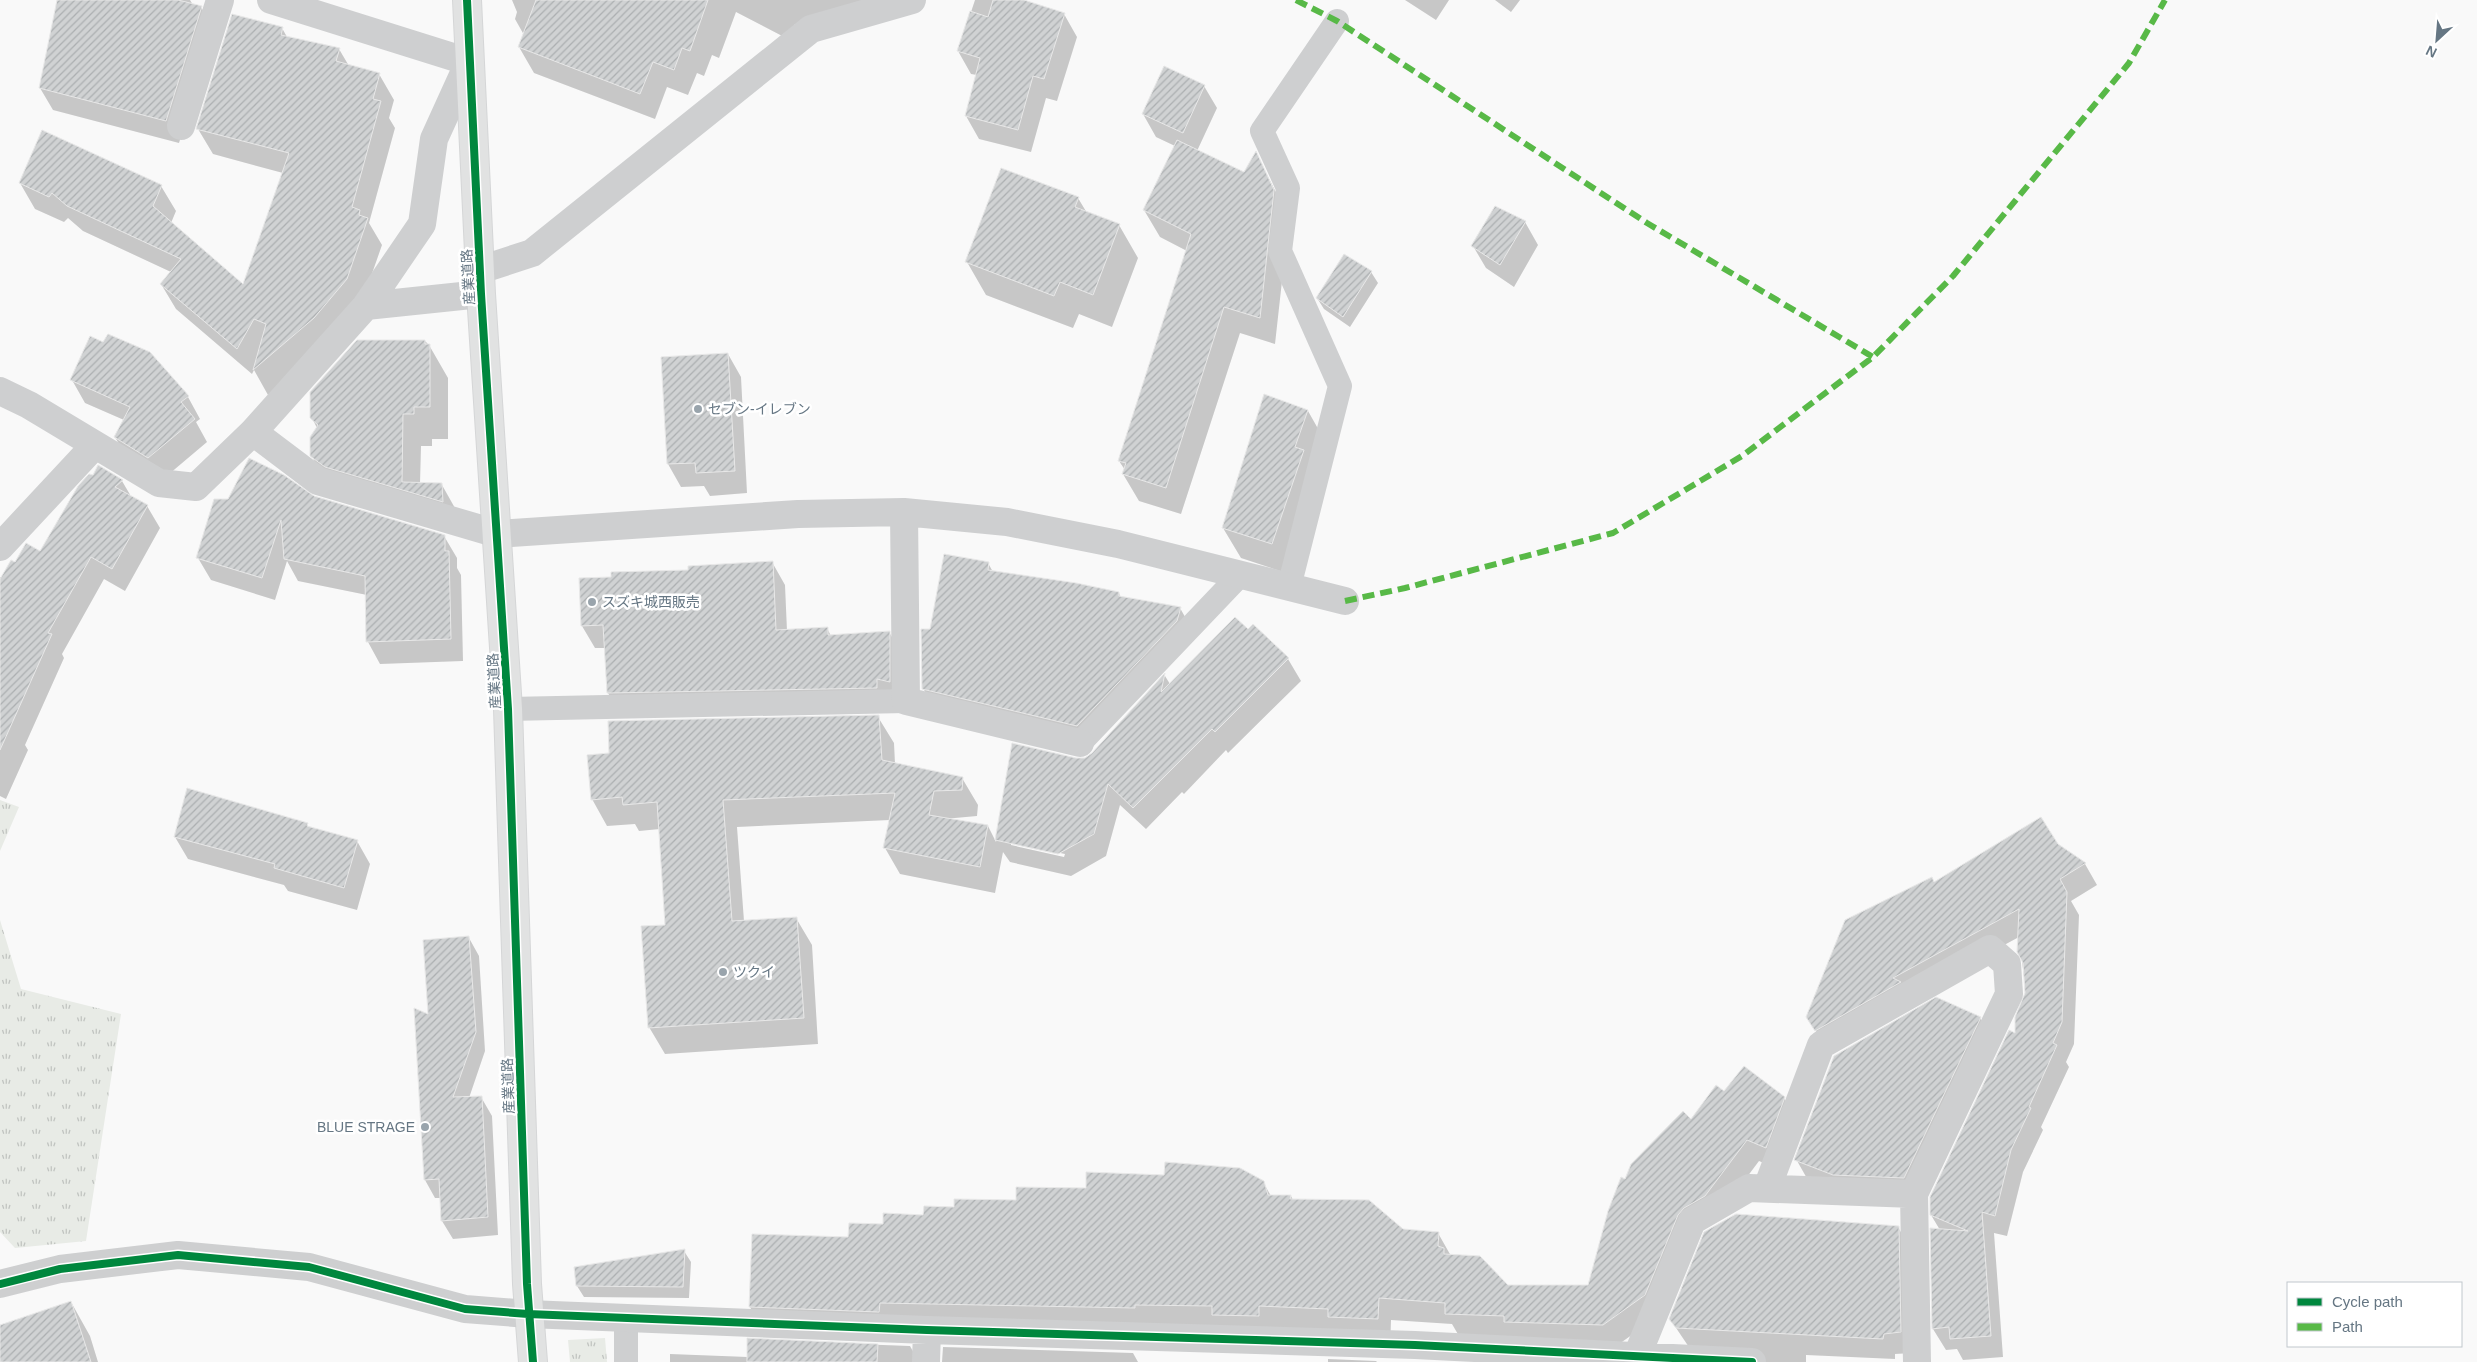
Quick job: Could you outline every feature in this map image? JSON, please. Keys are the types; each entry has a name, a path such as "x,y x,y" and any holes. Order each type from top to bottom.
{"street":[{"path":"181,126 220,0"},
{"path":"0,391 29,405 158,483 196,487 253,432 366,306 422,224 434,139 469,62 313,6 271,0"},
{"name":"産業道路","path":"466,0 480,282 508,709 528,1314 533,1362"},
{"path":"366,306 480,282 532,253 811,29 912,0"},
{"path":"253,432 318,481 498,534 798,514 904,512 1007,522 1118,544 1345,601"},
{"path":"0,547 95,445"},
{"path":"904,512 906,701 1080,743"},
{"path":"1767,1188 1821,1045 1990,949 2007,964 2010,994 1914,1194 1917,1362"},
{"path":"1638,1356 1692,1220 1749,1188 1914,1194"},
{"path":"0,1284 60,1269 178,1255 309,1267 465,1308 528,1314 927,1330 1415,1354 1638,1356 1752,1362"},
{"path":"926,1362 927,1330"}],"lane":[{"path":"1289,587 1340,386 1280,251 1288,188 1262,131 1337,21"},
{"path":"1080,743 1241,574"},
{"path":"508,709 906,701"},
{"path":"626,1318 626,1362"}],"green space":[{"path":"0,800 19,807 0,851"},
{"path":"0,920 21,989 121,1014 86,1241 15,1248 0,1232"},
{"path":"605,1338 607,1362 570,1362 568,1340"}],"building":[{"path":"57,0 178,0 202,6 166,121 39,88"},
{"path":"536,0 708,0 690,51 682,48 674,70 653,62 640,94 518,47"},
{"path":"993,0 1024,0 1065,13 1044,79 1033,76 1018,130 965,116 980,58 957,51 970,11 988,17"},
{"path":"232,14 283,27 281,35 340,48 336,61 380,73 373,99 381,101 352,207 360,210 359,215 368,218 347,279 314,318 253,370 266,324 254,319 237,349 160,284 181,259 67,206 52,193 49,197 19,183 42,130 162,185 153,206 243,284 289,153 196,129"},
{"path":"1164,66 1205,85 1183,133 1142,114"},
{"path":"1177,140 1244,172 1256,151 1274,190 1260,318 1224,307 1166,488 1122,474 1126,463 1118,461 1191,234 1143,210"},
{"path":"1001,168 1079,197 1075,207 1120,224 1093,295 1060,282 1054,296 965,262"},
{"path":"1495,206 1526,221 1500,265 1471,246"},
{"path":"1344,254 1372,271 1343,317 1316,298"},
{"path":"108,334 150,352 189,396 181,402 195,419 148,458 114,437 130,407 70,380 90,336 103,342"},
{"path":"357,340 425,340 425,344 430,344 430,407 414,407 414,414 403,414 402,482 442,483 443,502 325,467 310,456 310,437 318,425 310,418 310,392"},
{"name":"セブン-イレブン","path":"728,353 735,471 696,473 695,463 667,464 661,357"},
{"path":"1264,394 1308,410 1295,447 1304,450 1272,544 1222,528"},
{"path":"249,458 284,475 314,496 445,535 445,551 449,551 451,639 366,642 365,576 284,559 281,520 262,578 196,558 214,499 228,499"},
{"path":"98,465 123,480 115,487 148,505 112,569 91,557 48,633 52,634 0,750 0,579 11,560 15,562 26,543 40,551 78,486 89,474 93,475"},
{"path":"944,554 989,562 988,570 1076,583 1119,592 1119,596 1181,607 1177,621 1077,726 922,689 921,629 930,629"},
{"path":"773,561 776,630 828,627 828,635 890,631 890,682 877,679 877,688 607,693 603,625 581,626 579,578 611,577 611,572 688,570 688,566"},
{"path":"1235,617 1248,629 1253,624 1289,658 1215,732 1212,729 1133,808 1108,784 1094,834 1058,854 995,840 1012,743 1076,758 1085,758 1092,753 1165,673 1161,692"},
{"path":"879,715 882,760 963,777 962,790 934,791 929,815 988,825 980,867 883,848 895,793 723,800 732,921 797,917 804,1018 648,1028 641,926 665,925 657,802 623,805 622,797 591,800 587,755 609,753 608,721"},
{"path":"187,788 308,823 307,826 358,840 344,888 274,868 275,864 174,837"},
{"path":"2041,817 2058,844 2086,863 2060,879 2067,892 2062,1022 2053,1043 2057,1045 2011,1150 1995,1216 1982,1212 1991,1336 1950,1339 1949,1327 1932,1329 1930,1228 1968,1231 1930,1215 1930,1197 2009,1030 2015,1033 2015,1017 2025,993 2023,963 2017,952 2019,909 1893,978 1901,982 1815,1031 1806,1017 1845,920 1932,877 1934,882"},
{"path":"469,936 476,1032 453,1097 482,1096 488,1217 441,1221 439,1179 424,1180 414,1008 428,1014 423,940"},
{"path":"1936,997 1981,1017 1904,1178 1833,1175 1794,1160 1834,1056"},
{"path":"1744,1066 1785,1097 1766,1148 1747,1140 1705,1196 1684,1208 1678,1215 1645,1295 1603,1325 1504,1322 1504,1316 1445,1314 1445,1303 1379,1298 1378,1319 1328,1317 1328,1309 1259,1306 1259,1316 1212,1315 1212,1306 1135,1305 1135,1308 880,1303 879,1312 749,1307 752,1234 848,1237 849,1223 883,1224 883,1213 923,1215 924,1206 954,1207 954,1199 1016,1200 1016,1187 1086,1188 1086,1172 1164,1175 1165,1162 1240,1168 1264,1181 1268,1195 1291,1195 1290,1199 1369,1200 1403,1229 1439,1232 1438,1246 1444,1248 1444,1254 1480,1256 1508,1285 1588,1285 1608,1211 1621,1177 1625,1179 1631,1164 1683,1111 1691,1119 1716,1085 1724,1091"},
{"path":"1736,1214 1899,1226 1901,1332 1884,1334 1883,1339 1676,1328 1669,1319 1704,1232"},
{"path":"685,1249 683,1287 576,1286 574,1267"},
{"path":"71,1301 91,1362 0,1362 0,1325"},
{"path":"747,1338 878,1344 877,1362 747,1362"}],"marked path":[{"path":"1296,0 1337,21 1647,223 1873,357"},
{"path":"1345,601 1405,588 1613,533 1742,456 1873,357 1953,276 2129,63 2165,0"}],"cycle path":[{"path":"467,0 481,294 508,709 527,1284 533,1362"},
{"path":"0,1284 60,1269 178,1255 309,1267 465,1309 528,1314 927,1330 1415,1345 1752,1362"}],"place":[{"name":"セブン-イレブン","path":"698,409"},
{"name":"スズキ城西販売","path":"592,602"},
{"name":"ツクイ","path":"723,972"},
{"name":"BLUE STRAGE","path":"425,1127"}]}
